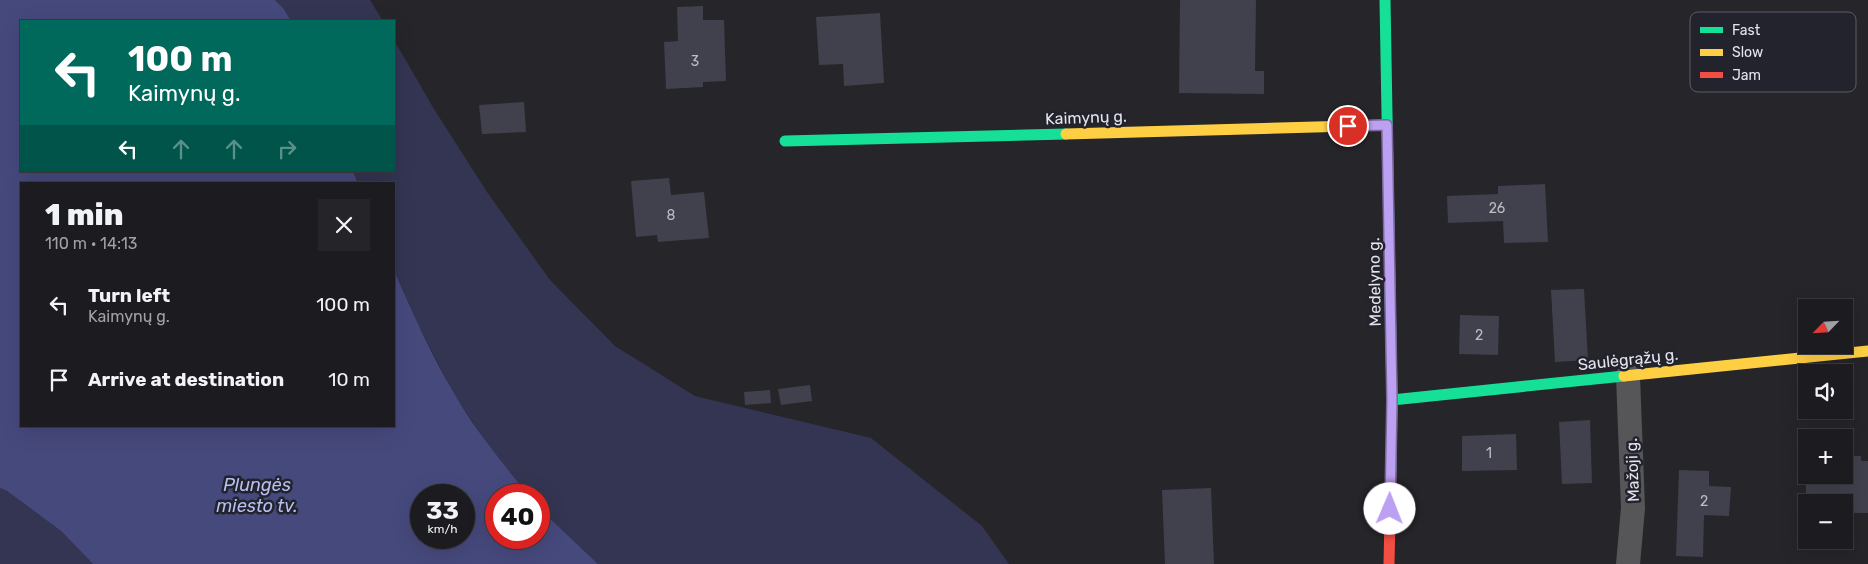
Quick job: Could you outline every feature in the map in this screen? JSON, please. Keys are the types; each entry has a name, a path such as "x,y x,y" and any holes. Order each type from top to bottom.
{"street":[{"name":"Medelyno g.","path":"1385,0 1392,400 1389,564"},
{"name":"Kaimynų g.","path":"785,141 1387,125"},
{"name":"Saulėgrąžų g.","path":"1392,400 1868,352"},
{"name":"Mažoji g.","path":"1628,376 1633,508 1628,564"}],"shaded area":[{"path":"275,0 370,0 382,20 290,20 284,9"},
{"path":"395,42 434,109 487,192 550,280 615,346 695,396 871,438 982,526 1009,564 598,564 550,518 550,484 519,484 490,448 454,394 415,319 395,272 395,182 357,182 353,172 395,172"},
{"path":"0,488 7,491 61,531 93,564 0,564"}],"water":[{"name":"Plungės miesto tv.","path":"0,0 275,0 284,9 290,20 20,20 20,172 353,172 357,182 20,182 20,427 395,427 395,272 422,333 462,407 519,484 485,484 485,549 550,549 550,518 598,564 93,564 61,531 7,491 0,488"}],"building":[{"path":"1180,0 1256,0 1255,71 1264,71 1264,94 1179,93"},
{"path":"703,6 703,20 724,20 726,81 703,82 703,87 666,89 664,42 678,41 677,7"},
{"path":"880,13 884,83 844,86 843,64 819,65 816,17"},
{"path":"524,102 526,132 482,134 479,105"},
{"path":"669,178 671,195 704,192 709,238 658,242 657,235 636,237 631,181"},
{"path":"1545,184 1548,242 1504,243 1503,221 1448,223 1447,196 1498,194 1498,186"},
{"path":"1584,289 1588,360 1555,362 1551,290"},
{"path":"1460,315 1499,316 1498,355 1459,354"},
{"path":"810,385 812,401 781,405 778,389"},
{"path":"770,390 771,403 745,405 744,392"},
{"path":"1590,420 1592,483 1562,484 1559,422"},
{"path":"1516,434 1517,470 1462,471 1462,436"},
{"path":"1853,456 1861,456 1861,461 1868,461 1868,513 1853,513 1853,494 1806,494 1806,484 1853,484"},
{"path":"1679,470 1709,471 1709,486 1731,487 1729,516 1704,515 1703,557 1676,556"},
{"path":"1211,488 1214,564 1165,564 1162,490"}],"traffic: fast":[{"path":"1385,0 1392,400 1391,471"},
{"path":"785,141 1066,134"},
{"path":"1392,400 1624,376"}],"traffic: slow":[{"path":"1066,134 1387,125"},
{"path":"1624,376 1868,351"}],"traffic: jam":[{"path":"1389,564 1391,471"}],"route":[{"path":"1348,126 1387,125 1392,400 1390,509"}]}
